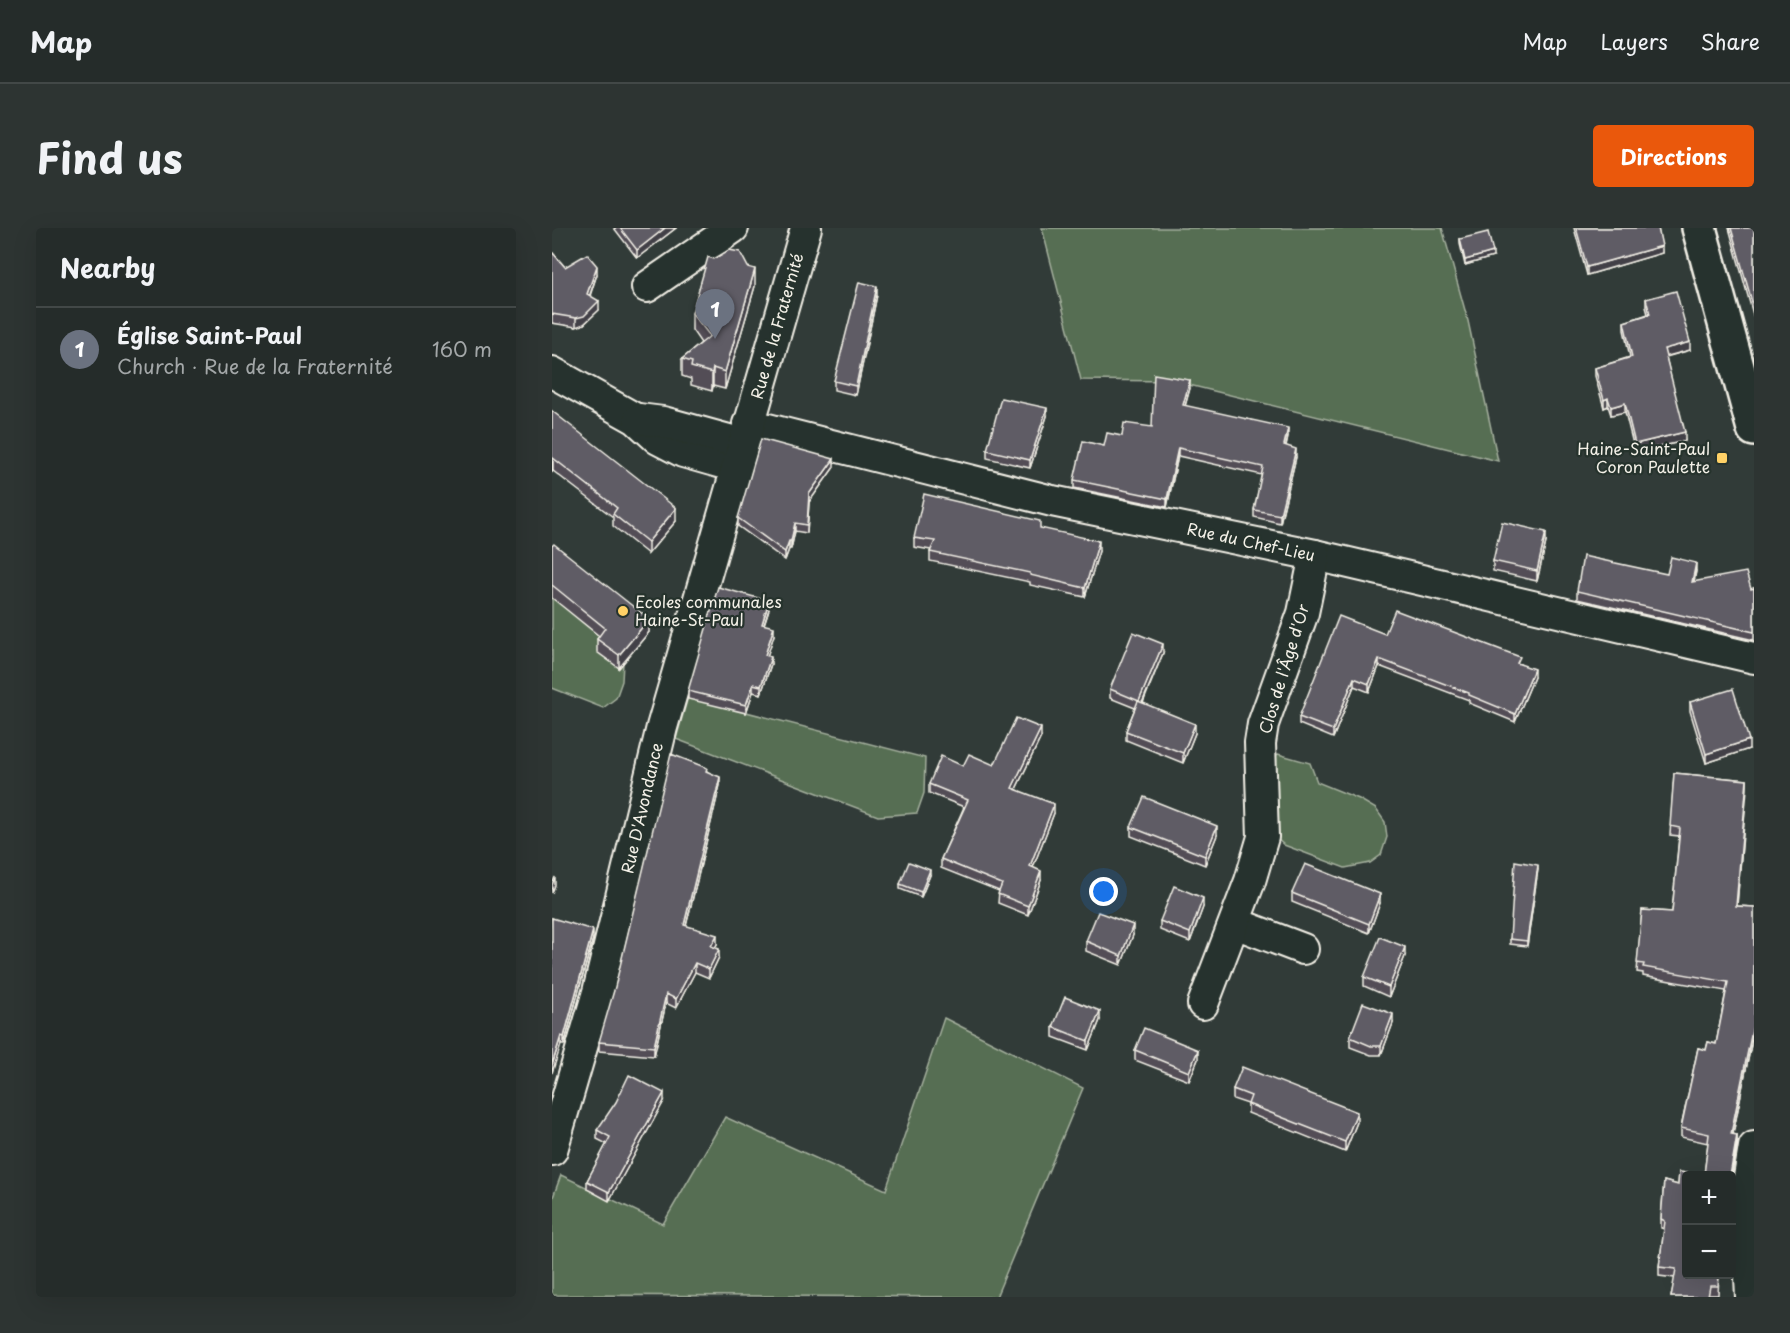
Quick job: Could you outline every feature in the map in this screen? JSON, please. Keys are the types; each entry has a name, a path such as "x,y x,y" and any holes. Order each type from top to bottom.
{"main road":[{"path":"1699,228 1754,429"}],"street":[{"path":"647,287 733,228"},
{"name":"Rue de la Fraternité","path":"742,445 806,228"},
{"name":"Rue du Chef-Lieu","path":"552,372 636,419 658,439 683,452 742,445 1052,501 1315,555 1754,658"},
{"name":"Rue D'Avondance","path":"552,1150 601,981 662,727 742,445"},
{"name":"Clos de l'Âge d'Or","path":"1203,1004 1235,923 1263,837 1260,743 1263,724 1303,613 1315,555"},
{"path":"1235,923 1304,949"},
{"path":"1751,1297 1746,1196 1754,1147"}],"green space":[{"path":"1042,228 1442,228 1468,321 1498,461 1173,381 1081,380"},
{"path":"552,593 618,647 623,662 622,681 616,698 603,708 552,688"},
{"path":"688,697 925,758 924,793 917,813 878,816 676,739"},
{"path":"1278,754 1310,763 1317,782 1359,799 1376,809 1385,822 1387,837 1381,855 1370,863 1345,868 1284,845 1276,838 1272,759"},
{"path":"944,1018 1083,1088 996,1297 552,1295 552,1200 561,1175 663,1224 725,1117 886,1190"}],"building":[{"path":"620,228 665,228 637,250"},
{"path":"1576,228 1658,228 1662,246 1587,267"},
{"path":"1731,228 1754,228 1754,309"},
{"path":"1488,232 1493,252 1465,260 1460,239"},
{"path":"729,250 740,252 748,267 755,269 725,372 713,368 712,373 691,367 692,362 682,359 710,336 692,313 708,257 714,259"},
{"path":"552,252 565,267 587,254 597,266 587,294 599,301 584,316 576,318 552,314"},
{"path":"859,282 877,286 856,386 834,381"},
{"path":"1676,291 1690,342 1664,349 1685,432 1635,444 1625,403 1611,407 1608,398 1604,400 1595,368 1632,357 1624,322 1650,314 1646,299"},
{"path":"1154,374 1190,380 1183,405 1288,428 1284,445 1296,449 1280,515 1254,510 1263,467 1178,448 1167,499 1074,480 1083,441 1104,446 1107,433 1122,436 1124,423 1152,427"},
{"path":"1001,398 1047,408 1030,460 987,450"},
{"path":"552,411 676,508 648,542 613,514 617,508 552,459"},
{"path":"761,439 834,459 809,494 807,525 795,523 791,541 785,552 738,518"},
{"path":"924,494 1040,521 1040,528 1099,541 1085,588 1030,575 1030,573 930,552 935,541 914,538"},
{"path":"1502,522 1546,532 1537,571 1493,561"},
{"path":"554,544 649,619 619,655 597,639 605,628 552,585 552,546"},
{"path":"1583,556 1667,574 1671,557 1696,563 1692,582 1746,572 1751,589 1754,588 1754,632 1577,591"},
{"path":"718,587 769,601 762,624 774,627 765,655 771,657 761,686 753,684 746,705 688,691"},
{"path":"1395,610 1520,657 1517,663 1534,669 1515,714 1469,695 1469,693 1379,659 1369,684 1354,678 1333,730 1299,717 1339,616 1385,634"},
{"path":"1133,632 1163,644 1139,701 1110,689"},
{"path":"1733,689 1749,740 1706,754 1690,702"},
{"path":"1138,701 1195,724 1183,753 1126,731"},
{"path":"1016,718 1041,728 1012,788 1054,804 1030,866 1041,871 1028,906 998,894 1002,884 941,859 968,800 929,784 941,756 963,766 969,754 994,765"},
{"path":"671,754 707,768 706,771 720,777 684,925 717,935 711,946 719,949 709,969 695,963 676,999 666,994 654,1047 599,1042 615,987"},
{"path":"1674,773 1747,780 1736,906 1754,907 1754,1021 1731,1134 1737,1135 1731,1171 1704,1171 1709,1134 1681,1128 1698,1048 1706,1050 1708,1042 1716,1044 1728,982 1643,967 1644,964 1637,963 1642,910 1672,912 1680,828 1670,826"},
{"path":"1144,797 1217,826 1205,856 1131,827"},
{"path":"1515,861 1538,865 1527,941 1510,939"},
{"path":"909,862 930,870 921,892 900,884"},
{"path":"1305,864 1380,894 1369,924 1292,893"},
{"path":"1174,886 1203,898 1190,933 1160,921"},
{"path":"1098,912 1133,925 1121,956 1086,941"},
{"path":"552,918 593,930 564,1037 561,1036 552,1065"},
{"path":"1380,937 1405,947 1389,987 1364,977"},
{"path":"1065,997 1100,1011 1088,1041 1053,1027"},
{"path":"1363,1003 1393,1014 1381,1046 1371,1046 1350,1037"},
{"path":"1144,1028 1198,1050 1189,1072 1135,1050"},
{"path":"1242,1067 1357,1112 1345,1142 1248,1104 1251,1096 1233,1089"},
{"path":"629,1075 664,1093 609,1192 587,1181 610,1137 597,1130 616,1102"},
{"path":"1679,1172 1682,1172 1682,1279 1719,1279 1718,1286 1710,1286 1708,1297 1671,1297 1676,1269 1659,1267 1665,1221 1661,1219 1664,1181 1678,1185"}],"place":[{"name":"Église Saint-Paul","path":"715,339"},
{"name":"Haine-Saint-Paul Coron Paulette","path":"1722,458"},
{"name":"Ecoles communales Haine-St-Paul","path":"623,611"}]}
